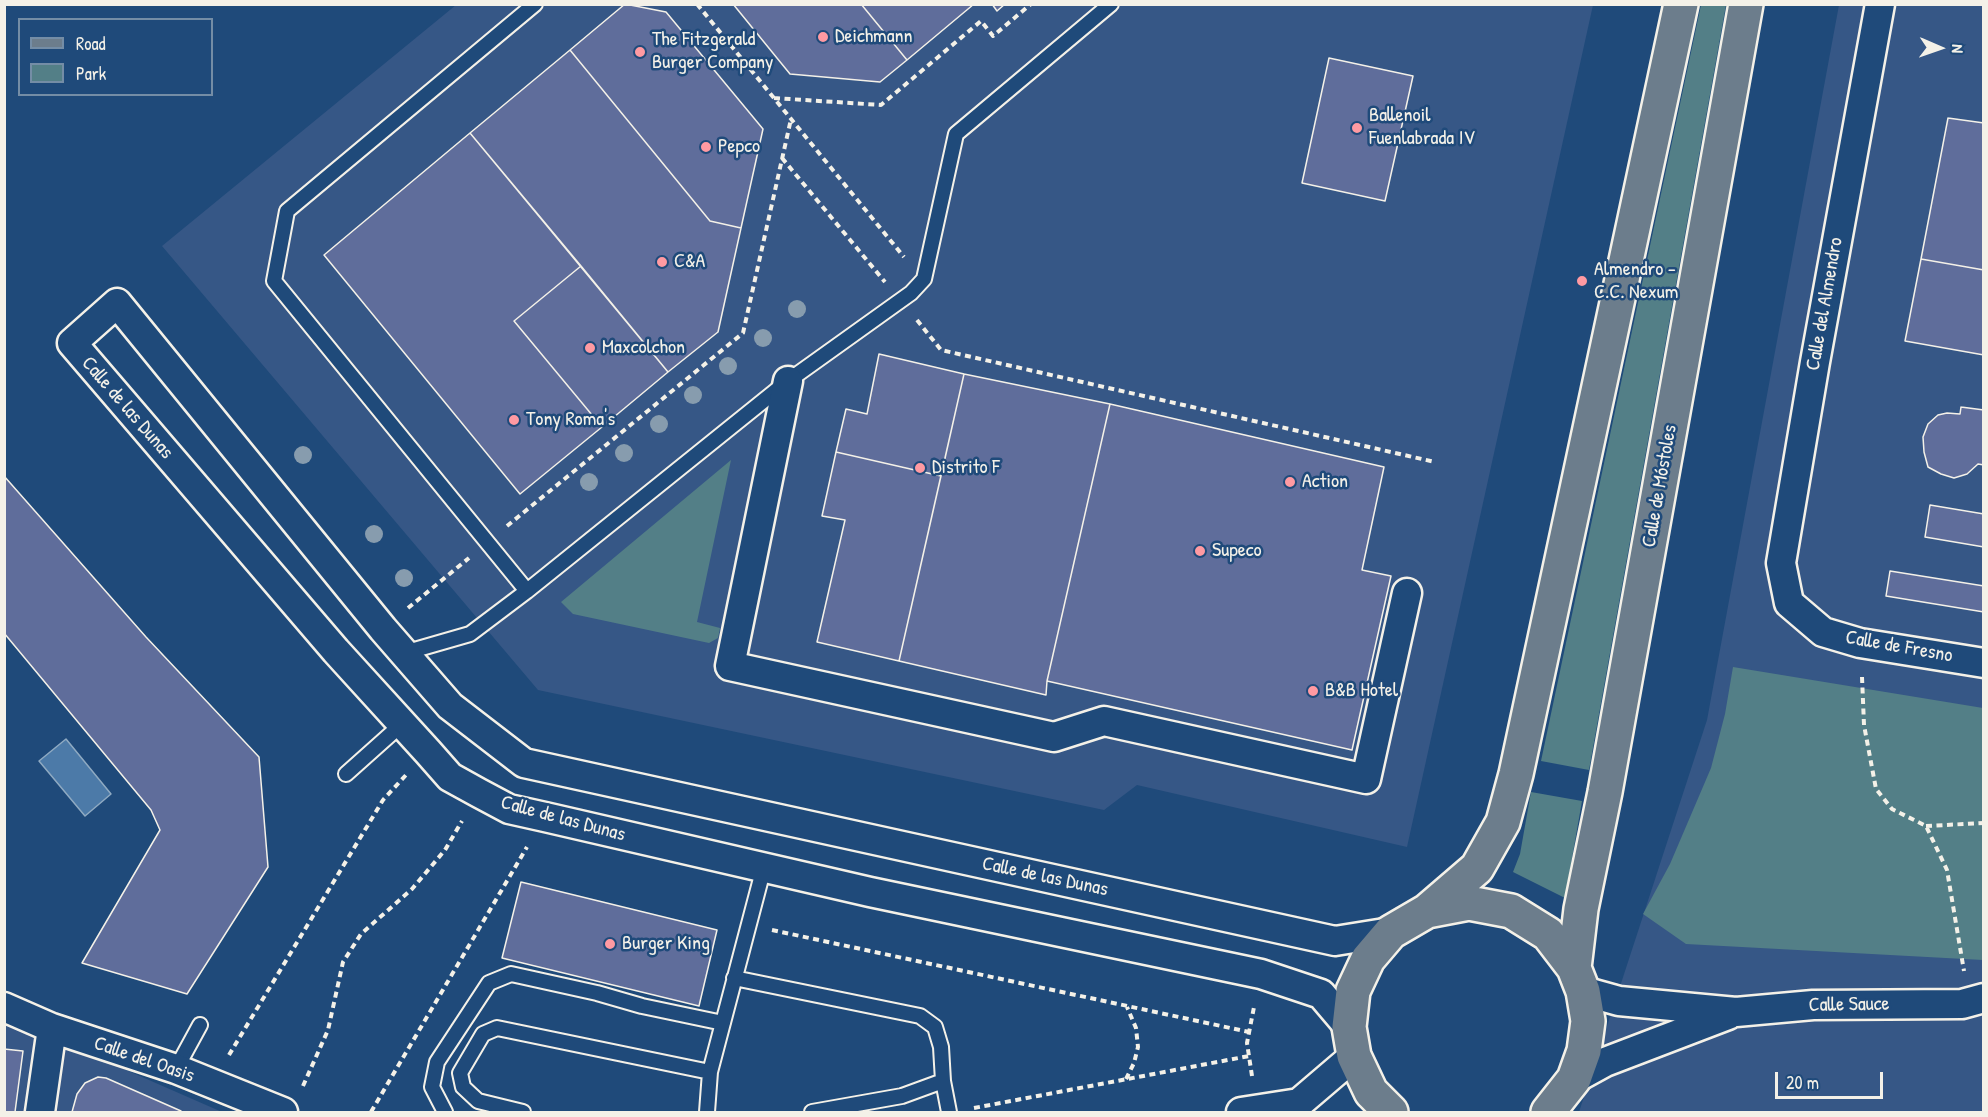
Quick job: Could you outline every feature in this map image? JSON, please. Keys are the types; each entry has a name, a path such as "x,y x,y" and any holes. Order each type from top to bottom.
{"main road":[{"path":"1391,1113 1371,1092 1352,1041 1353,991 1368,959 1391,932 1427,911 1478,868 1503,822 1516,774 1681,4"},
{"name":"Calle de Móstoles","path":"1579,980 1581,909 1605,792 1746,4"},
{"path":"1427,911 1469,903 1512,911 1548,934 1579,980 1588,1021 1584,1051 1574,1079 1548,1113"}],"street":[{"name":"Calle del Almendro","path":"1789,603 1781,563 1880,4"},
{"name":"Calle de las Dunas","path":"1352,1041 1321,994 1261,974 870,892 544,817 509,808 479,793 450,777 402,724 336,651 72,343 117,303 383,629 450,706 524,763 1335,941 1391,932"},
{"path":"788,381 730,666 1054,737 1104,721 1366,779 1407,593"},
{"name":"Calle de Fresno","path":"1789,603 1823,632 1860,644 1983,663"},
{"name":"Calle Sauce","path":"1579,980 1619,1001 1736,1012 1813,1005 1976,1005"},
{"name":"Calle del Oasis","path":"4,1007 52,1028 176,1069 212,1084 292,1102"},
{"name":"Calle Sauce","path":"1574,1079 1605,1062 1736,1012"},
{"path":"40,1113 52,1028"},
{"path":"1249,1111 1299,1103 1352,1041"}],"lane":[{"path":"527,591 274,281 287,211 535,4"},
{"path":"404,653 470,634 527,591 788,381 911,293 923,280 956,134 1112,4"},
{"path":"346,774 402,724"},
{"path":"707,1113 710,1072 764,867"},
{"path":"446,1113 432,1087 437,1062 489,983 511,974 723,1023"},
{"path":"734,978 920,1016 935,1027 941,1047 943,1081 949,1112"},
{"path":"176,1069 200,1025"},
{"path":"523,1113 477,1101 463,1087 460,1073 483,1034 498,1028 710,1072"},
{"path":"812,1113 902,1096 943,1081"}],"path":[{"path":"698,4 923,280"},
{"path":"774,98 881,105 981,21 993,36 1031,4"},
{"path":"383,629 743,333 791,119"},
{"path":"782,158 941,350 1435,462"},
{"path":"1860,644 1864,725 1876,789 1892,809 1926,826 1983,823"},
{"path":"212,1084 383,800 428,752"},
{"path":"292,1102 328,1030 343,962 361,934 412,888 445,850 479,793"},
{"path":"371,1113 544,817"},
{"path":"1926,826 1947,870 1965,977 1976,1005"},
{"path":"749,925 1249,1032"},
{"path":"1249,1111 1247,1043 1261,974"},
{"path":"1126,1079 1134,1063 1138,1047 1136,1028 1127,1006"},
{"path":"949,1112 1249,1056"}],"shaded area":[{"name":"Distrito F","path":"456,5 1593,5 1407,847 1137,785 1104,810 538,690 162,246"},
{"path":"1839,5 1983,5 1983,1112 1579,1112 1707,720"},
{"path":"66,739 111,794 85,816 39,761"},
{"path":"5,1017 222,1112 5,1112"}],"green space":[{"path":"1701,5 1726,5 1589,770 1541,761"},
{"path":"731,460 697,622 720,628 718,638 709,643 573,614 561,602"},
{"path":"1733,667 1983,708 1983,960 1686,944 1643,914 1670,864 1711,768 1725,714"},
{"path":"1531,792 1582,801 1565,898 1513,872 1520,854"}],"building":[{"path":"625,4 666,12 763,129 741,228 710,221 570,50"},
{"path":"733,4 861,4 907,60 880,82 790,74"},
{"path":"861,4 974,4 907,60"},
{"path":"992,4 1005,4 997,11"},
{"path":"570,50 710,221 741,228 718,332 668,372 470,133"},
{"path":"1329,58 1413,76 1385,201 1302,183"},
{"path":"1948,118 1984,123 1984,270 1921,259"},
{"path":"470,133 581,266 514,321 602,427 520,494 324,255"},
{"path":"1921,259 1984,270 1984,355 1905,341"},
{"path":"581,266 668,372 602,427 514,321"},
{"path":"879,354 964,374 941,476 836,452 846,409 867,414"},
{"path":"964,374 1110,404 1047,681 1046,695 899,661"},
{"path":"1110,404 1384,467 1362,570 1391,576 1352,750 1047,681"},
{"path":"1961,407 1984,410 1984,465 1978,464 1967,474 1954,478 1928,467 1923,437 1928,424 1938,415 1960,414"},
{"path":"836,452 941,476 899,661 817,642 845,520 822,516"},
{"path":"4,476 146,637 259,757 268,867 187,994 82,963 160,830 151,810 4,633"},
{"path":"1930,505 1984,514 1984,547 1925,537"},
{"path":"1890,571 1984,586 1984,612 1886,596"},
{"name":"Burger King","path":"521,882 717,930 699,1006 502,958"},
{"path":"4,1049 23,1051 15,1112 4,1112"},
{"path":"98,1077 106,1078 181,1111 72,1112 77,1094 85,1083"}],"place":[{"name":"Deichmann","path":"823,37"},
{"name":"The Fitzgerald Burger Company","path":"640,52"},
{"name":"Ballenoil Fuenlabrada IV","path":"1357,128"},
{"name":"Pepco","path":"706,147"},
{"name":"C&A","path":"662,262"},
{"name":"Almendro - C.C. Nexum","path":"1582,281"},
{"name":"Maxcolchon","path":"590,348"},
{"name":"Tony Roma's","path":"514,420"},
{"name":"Distrito F","path":"920,468"},
{"name":"Action","path":"1290,482"},
{"name":"Supeco","path":"1200,551"},
{"name":"B&B Hotel","path":"1313,691"},
{"name":"Burger King","path":"610,944"}]}
